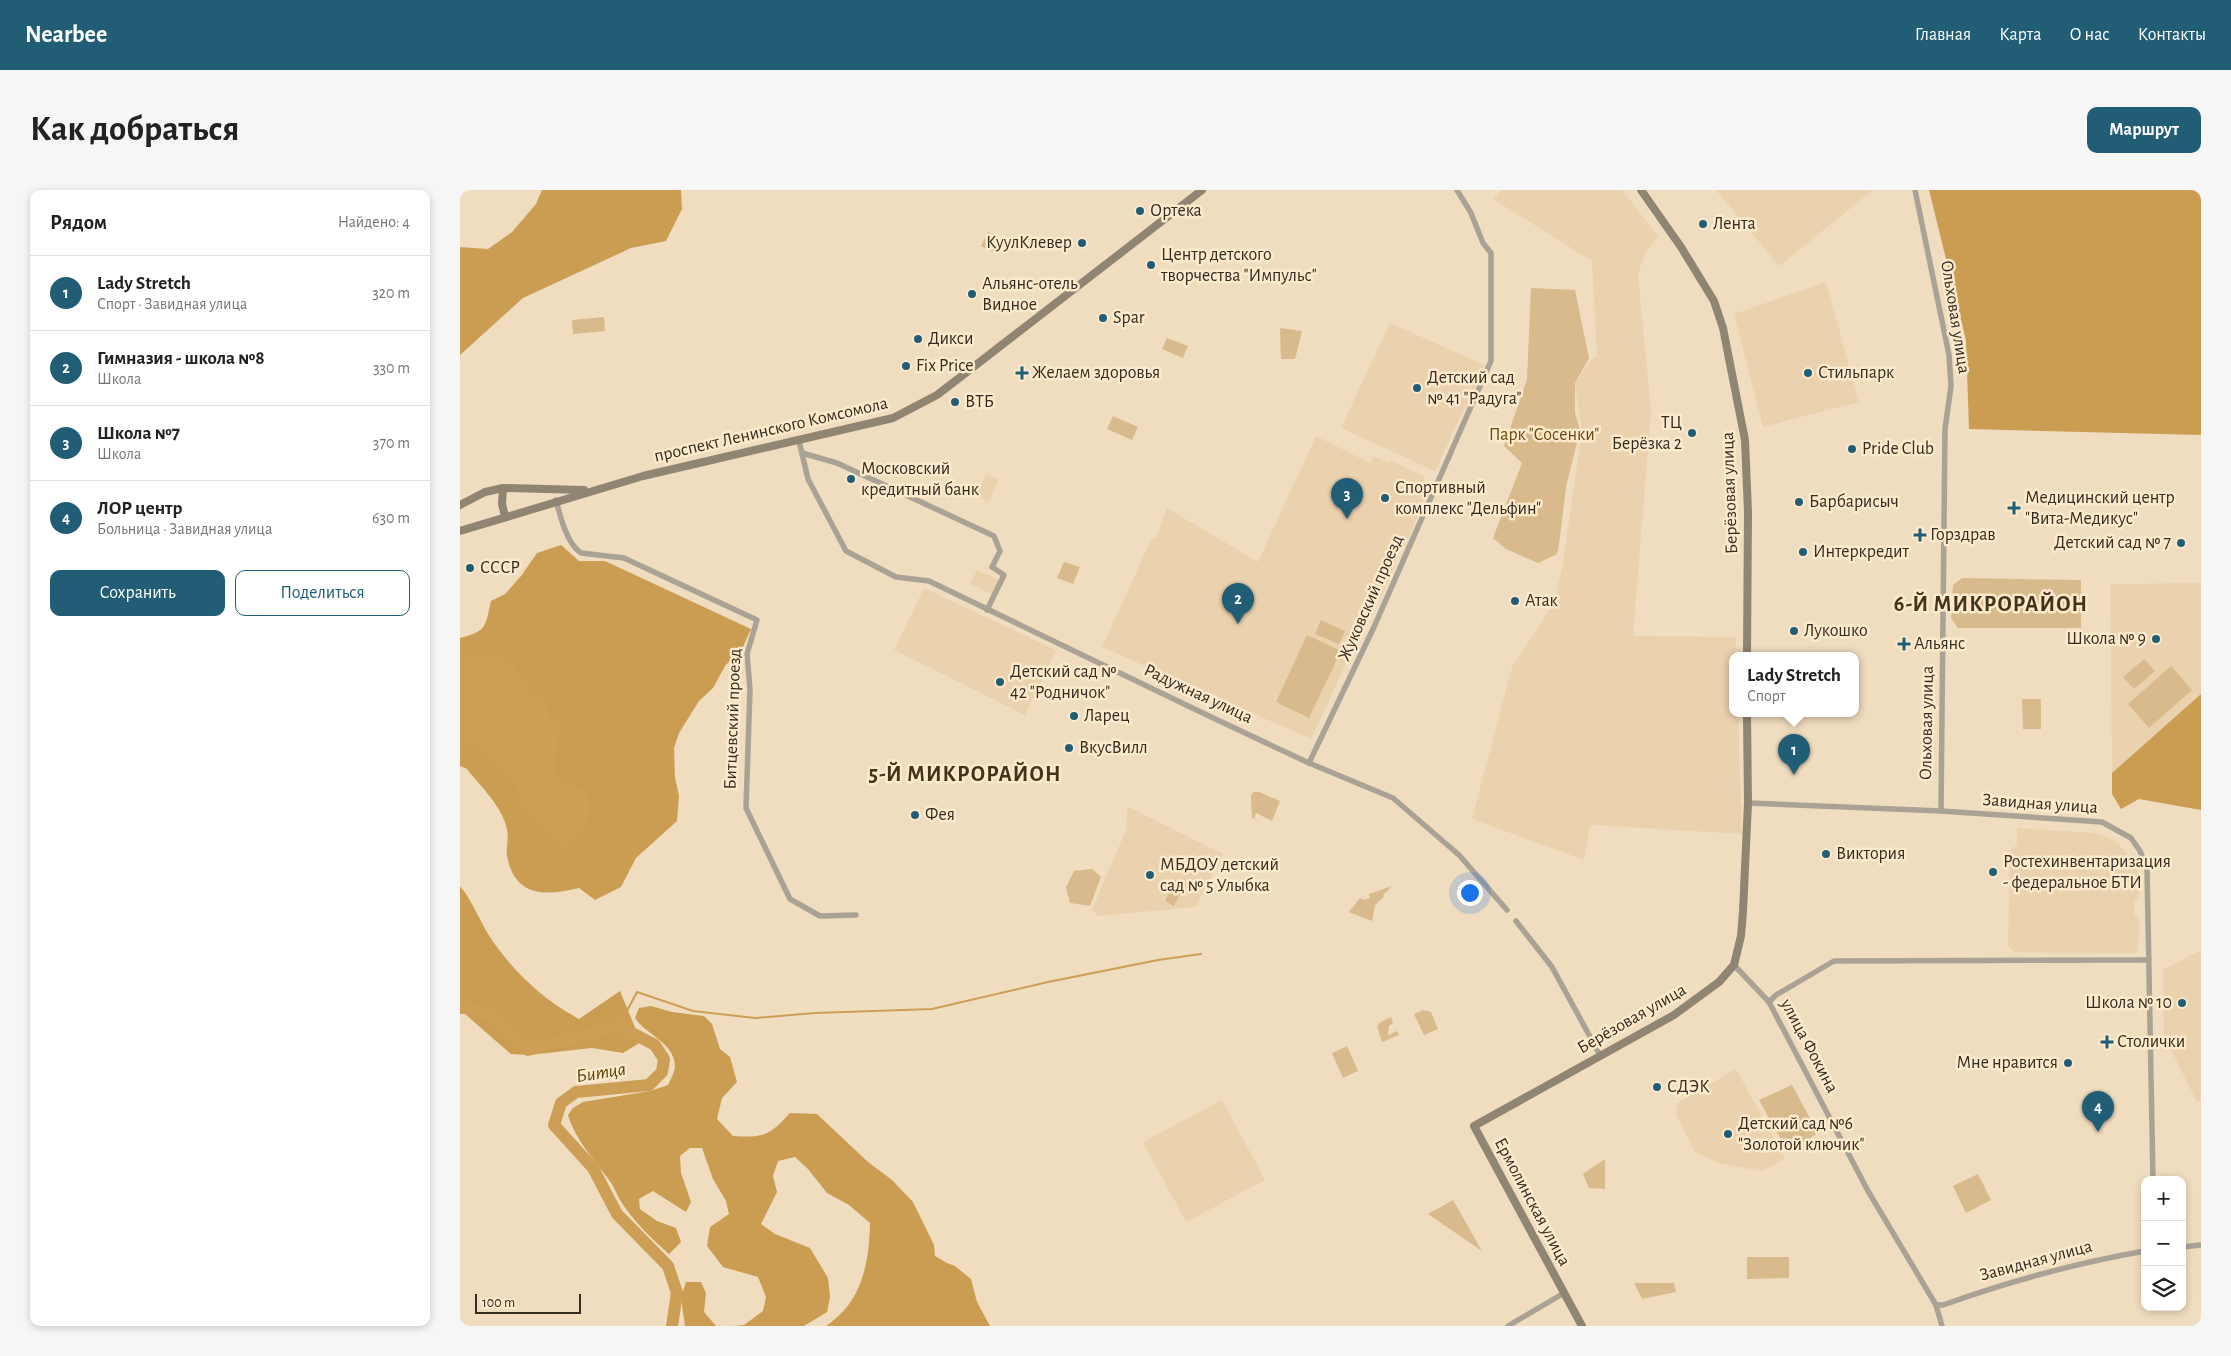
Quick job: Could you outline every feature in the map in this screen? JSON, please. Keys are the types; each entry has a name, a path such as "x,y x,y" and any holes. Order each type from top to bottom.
{"street":[{"name":"проспект Ленинского Комсомола","path":"460,531 556,500 686,465 799,441 893,418 937,395 1202,190"},
{"name":"Жуковский проезд","path":"1309,763 1339,704 1378,619 1491,361 1491,253 1483,244 1471,213 1457,190"},
{"name":"Берёзовая улица","path":"1641,190 1682,247 1714,301 1723,328 1745,440 1748,512 1748,652"},
{"name":"Ольховая улица","path":"1915,190 1924,226 1949,355 1951,386 1945,429 1941,810"},
{"name":"Радужная улица","path":"799,441 808,479 846,551 896,577 929,582 1309,763 1393,798 1459,855 1507,910"},
{"path":"802,453 837,463 994,536 1000,551 992,567 1004,575 987,610"},
{"path":"460,505 485,492 503,488 591,490"},
{"path":"503,488 502,504 505,516"},
{"path":"552,488 556,500"},
{"name":"Битцевский проезд","path":"556,500 571,543 581,553 624,558 757,620 747,654 750,689 746,808 790,899 820,916 856,915"},
{"name":"Берёзовая улица","path":"1474,1126 1692,1004 1719,982 1734,965 1741,936 1748,803 1747,717"},
{"name":"Завидная улица","path":"1748,803 1941,810 2102,822 2130,838 2140,851 2147,868 2153,1176"},
{"path":"1516,921 1552,967 1600,1055"},
{"path":"1770,1002 1776,995 1834,961 2149,960"},
{"name":"улица Фокина","path":"1734,965 1770,1002 1868,1191 1936,1305 1942,1326"},
{"name":"Ермолинская улица","path":"1474,1126 1582,1326"},
{"path":"2186,1247 2201,1245"},
{"name":"Завидная улица","path":"1936,1305 2016,1280 2087,1261 2141,1252"},
{"path":"1508,1326 1564,1293"}],"shaded area":[{"path":"542,190 681,190 682,209 666,241 631,248 523,298 460,355 460,247 488,249 512,232 536,204"},
{"path":"1502,190 1622,190 1658,236 1645,253 1638,275 1651,411 1633,636 1736,637 1736,652 1729,652 1729,717 1738,717 1742,834 1590,825 1584,860 1472,819 1512,667 1554,603 1562,569 1582,431 1575,384 1590,361 1597,356 1592,261 1493,199"},
{"path":"1716,190 1873,190 1779,266"},
{"path":"1929,190 2201,190 2201,435 1969,429 1966,340"},
{"path":"1826,282 1859,402 1763,427 1734,314"},
{"name":"Детский сад № 41 \"Радуга\"","path":"1390,323 1485,365 1435,471 1341,428"},
{"path":"1316,436 1370,463 1374,456 1388,463 1390,460 1423,476 1428,490 1405,547 1400,550 1396,557 1396,562 1381,598 1375,601 1311,739 1102,647 1151,540 1156,538 1167,508 1258,562"},
{"path":"986,474 999,479 989,502 976,496"},
{"path":"561,545 579,561 605,561 751,629 743,647 725,666 713,688 699,701 679,733 674,748 675,777 679,796 677,821 636,858 621,887 595,900 579,888 555,892 534,891 525,887 517,880 511,870 507,856 508,832 501,812 467,769 460,766 460,638 475,633 483,627 491,601 505,594 521,576 537,553"},
{"path":"977,570 999,580 992,594 970,584"},
{"name":"Школа № 9","path":"2201,583 2201,694 2112,773 2110,584"},
{"name":"Детский сад № 42 \"Родничок\"","path":"924,588 1056,650 1025,715 894,650"},
{"path":"473,656 496,657 513,663 532,693 546,702 549,720 559,719 554,772 569,785 586,790 590,811 585,824 563,851 533,818 516,795 516,783 510,776 484,751 460,737 460,661"},
{"path":"2201,694 2201,810 2139,799 2121,809 2112,794 2112,773"},
{"path":"1127,806 1223,854 1196,907 1098,916 1092,910 1126,830"},
{"path":"2017,828 2095,833 2117,842 2133,862 2139,877 2139,898 2134,902 2134,914 2139,918 2138,951 2135,953 2015,952 2008,946 2010,850 2017,845"},
{"path":"460,886 494,943 532,986 554,1004 579,1019 620,991 641,1042 623,1053 592,1048 529,1055 511,1054 465,1014 460,1014"},
{"name":"Школа № 10","path":"2201,950 2201,1100 2197,1102 2164,1036 2163,970"},
{"path":"651,1006 672,1012 704,1016 712,1024 720,1049 730,1057 737,1082 722,1098 717,1119 733,1136 759,1136 765,1134 776,1127 790,1113 817,1114 868,1162 892,1180 913,1202 934,1245 935,1256 955,1266 971,1279 977,1302 990,1326 826,1326 848,1306 861,1281 868,1253 870,1223 849,1205 827,1193 808,1169 795,1157 778,1161 773,1176 777,1192 761,1224 775,1234 810,1248 828,1278 830,1297 827,1312 804,1326 734,1326 744,1325 763,1311 766,1297 758,1277 723,1267 707,1246 710,1227 729,1214 726,1201 713,1179 702,1148 690,1148 680,1156 681,1173 691,1202 686,1212 653,1191 639,1199 640,1209 657,1221 676,1228 681,1242 669,1254 643,1229 625,1208 611,1182 576,1133 568,1115 573,1108 583,1102 650,1091 668,1085 675,1068 670,1051 635,1018 639,1008"},
{"name":"Детский сад №6 \"Золотой ключик\"","path":"1736,1069 1785,1159 1762,1171 1721,1164 1695,1152 1676,1115 1677,1103"},
{"path":"1222,1100 1265,1180 1186,1222 1143,1142"},
{"path":"686,1282 701,1282 706,1293 704,1312 716,1326 685,1326 681,1298"}],"green space":[{"path":"988,232 1003,240 996,253 981,246"},
{"name":"Парк \"Сосенки\"","path":"1531,288 1575,290 1589,358 1575,383 1575,413 1580,430 1566,487 1557,554 1538,563 1506,549 1493,538 1522,463 1504,446 1527,379"},
{"path":"604,317 605,331 573,334 572,320"},
{"path":"1280,328 1302,331 1295,359 1281,359"},
{"path":"1167,338 1188,346 1183,358 1162,349"},
{"path":"1113,416 1138,427 1132,440 1107,429"},
{"path":"1064,562 1080,567 1073,584 1057,578"},
{"path":"1962,578 2081,580 2081,628 1958,628 1951,618 1953,585"},
{"path":"1321,620 1345,631 1339,644 1315,634"},
{"path":"1307,635 1341,651 1309,718 1276,702"},
{"path":"2144,659 2155,671 2134,689 2123,677"},
{"path":"2171,666 2192,690 2149,728 2128,704"},
{"path":"2022,699 2041,699 2041,729 2023,729"},
{"path":"1253,792 1259,792 1280,801 1272,821 1256,813 1254,819 1252,818 1251,796"},
{"path":"1092,869 1101,877 1090,906 1070,903 1066,887 1074,871"},
{"path":"1175,880 1185,884 1174,906 1165,901"},
{"path":"1392,886 1375,905 1372,921 1349,912 1360,898 1364,900 1370,898 1369,894"},
{"path":"1423,1010 1431,1012 1438,1029 1424,1035 1414,1014"},
{"path":"1391,1017 1393,1023 1389,1026 1388,1033 1389,1035 1397,1031 1399,1035 1382,1042 1377,1026"},
{"path":"1347,1046 1358,1071 1343,1078 1332,1053"},
{"path":"1792,1085 1818,1133 1788,1152 1759,1100"},
{"path":"1605,1159 1605,1189 1589,1188 1583,1174"},
{"path":"1978,1174 1991,1200 1966,1213 1953,1186"},
{"path":"1453,1200 1482,1251 1428,1214"},
{"path":"1747,1257 1789,1257 1789,1278 1747,1279"},
{"path":"1634,1283 1674,1283 1676,1292 1642,1299"}],"waterway":[{"path":"460,296 470,295 508,272 531,265"},
{"path":"619,1026 637,992 693,1011 755,1018 815,1013 932,1009 1048,982 1158,960 1201,954"},
{"name":"Битца","path":"460,1005 498,1018 528,1050 619,1026 655,1045 664,1059 662,1072 649,1085 576,1092 561,1103 554,1125 593,1168 617,1214 668,1266 677,1293 672,1326"}],"place":[{"name":"Ортека","path":"1140,211"},
{"name":"Лента","path":"1703,224"},
{"name":"КуулКлевер","path":"1082,243"},
{"name":"Центр детского творчества \"Импульс\"","path":"1151,265"},
{"name":"Альянс-отель Видное","path":"972,294"},
{"name":"Spar","path":"1103,318"},
{"name":"Дикси","path":"918,339"},
{"name":"Fix Price","path":"906,366"},
{"name":"Желаем здоровья","path":"1022,373"},
{"name":"Стильпарк","path":"1808,373"},
{"name":"Детский сад № 41 \"Радуга\"","path":"1417,388"},
{"name":"ВТБ","path":"955,402"},
{"name":"ТЦ Берёзка 2","path":"1692,433"},
{"name":"Pride Club","path":"1852,449"},
{"name":"Московский кредитный банк","path":"851,479"},
{"name":"Спортивный комплекс \"Дельфин\"","path":"1385,498"},
{"name":"Барбарисыч","path":"1799,502"},
{"name":"Медицинский центр \"Вита-Медикус\"","path":"2014,508"},
{"name":"Школа №7","path":"1347,519"},
{"name":"Горздрав","path":"1920,535"},
{"name":"Детский сад № 7","path":"2181,543"},
{"name":"Интеркредит","path":"1803,552"},
{"name":"СССР","path":"470,568"},
{"name":"Атак","path":"1515,601"},
{"name":"Гимназия - школа №8","path":"1238,624"},
{"name":"Лукошко","path":"1794,631"},
{"name":"Школа № 9","path":"2156,639"},
{"name":"Альянс","path":"1904,644"},
{"name":"Детский сад № 42 \"Родничок\"","path":"1000,682"},
{"name":"Ларец","path":"1074,716"},
{"name":"ВкусВилл","path":"1069,748"},
{"name":"Lady Stretch","path":"1794,775"},
{"name":"Фея","path":"915,815"},
{"name":"Виктория","path":"1826,854"},
{"name":"Ростехинвентаризация - федеральное БТИ","path":"1993,872"},
{"name":"МБДОУ детский сад № 5 Улыбка","path":"1150,875"},
{"name":"Школа № 10","path":"2182,1003"},
{"name":"Столички","path":"2107,1042"},
{"name":"Мне нравится","path":"2068,1063"},
{"name":"СДЭК","path":"1657,1087"},
{"name":"ЛОР центр","path":"2098,1132"},
{"name":"Детский сад №6 \"Золотой ключик\"","path":"1728,1134"}],"district":[{"name":"6-Й МИКРОРАЙОН","path":"1991,604"},
{"name":"5-Й МИКРОРАЙОН","path":"965,774"}]}
